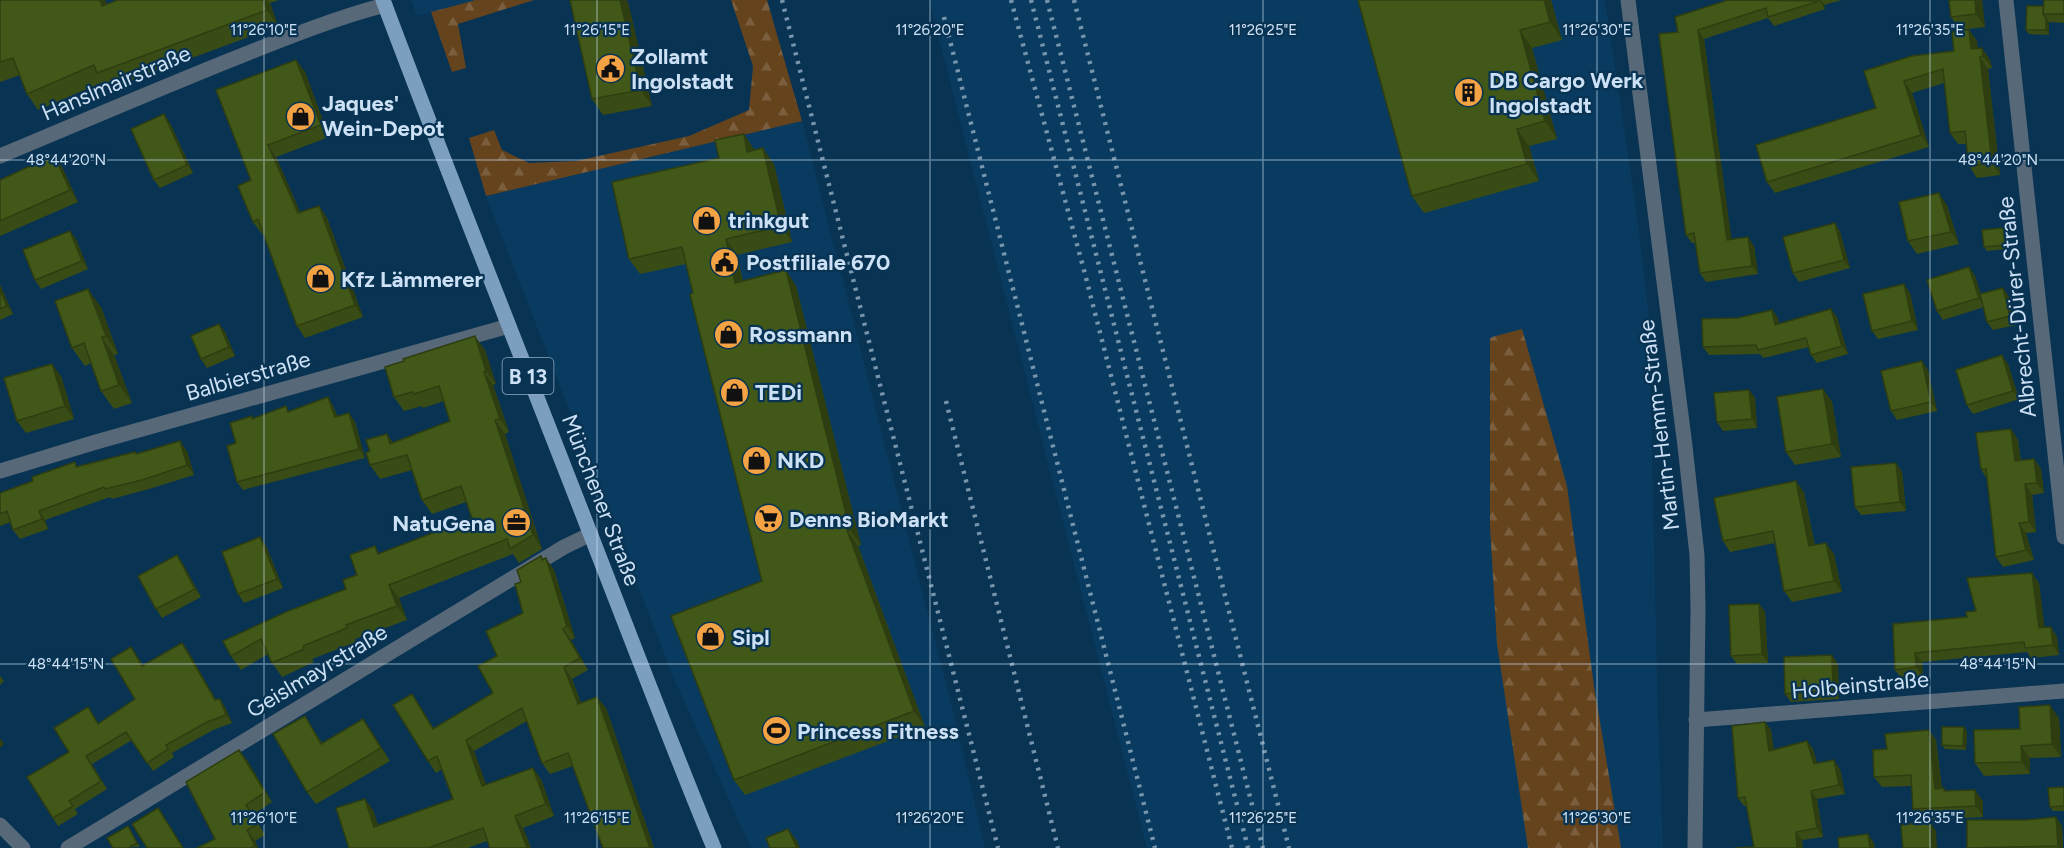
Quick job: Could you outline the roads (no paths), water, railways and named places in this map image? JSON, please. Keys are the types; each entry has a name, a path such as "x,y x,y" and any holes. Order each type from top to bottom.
{"main road":[{"name":"Münchener Straße","path":"384,3 670,741 714,848"}],"street":[{"name":"Martin-Hemm-Straße","path":"1628,0 1697,555 1695,848"},
{"name":"Albrecht-Dürer-Straße","path":"2006,0 2064,537"},
{"name":"Hanslmairstraße","path":"0,156 141,95 290,36 384,3"},
{"name":"Balbierstraße","path":"0,471 509,326"},
{"name":"Geislmayrstraße","path":"68,848 564,547 591,534"},
{"name":"Holbeinstraße","path":"1696,720 2064,691"},
{"path":"0,825 23,848"}],"railway":[{"path":"782,0 998,848"},
{"path":"1011,0 1085,274 1232,848"},
{"path":"1031,0 1248,848"},
{"path":"1047,0 1263,848"},
{"path":"1074,0 1289,848"},
{"path":"944,17 1155,848"},
{"path":"946,401 1058,848"}],"place":[{"name":"Zollamt Ingolstadt","path":"610,69"},
{"name":"DB Cargo Werk Ingolstadt","path":"1468,93"},
{"name":"Jaques' Wein-Depot","path":"301,116"},
{"name":"trinkgut","path":"707,220"},
{"name":"Postfiliale 670","path":"725,262"},
{"name":"Kfz Lämmerer","path":"320,279"},
{"name":"Rossmann","path":"728,334"},
{"name":"TEDi","path":"734,392"},
{"name":"NKD","path":"756,460"},
{"name":"Denns BioMarkt","path":"768,519"},
{"name":"NatuGena","path":"516,523"},
{"name":"Sipl","path":"711,637"},
{"name":"Princess Fitness","path":"776,731"}]}
